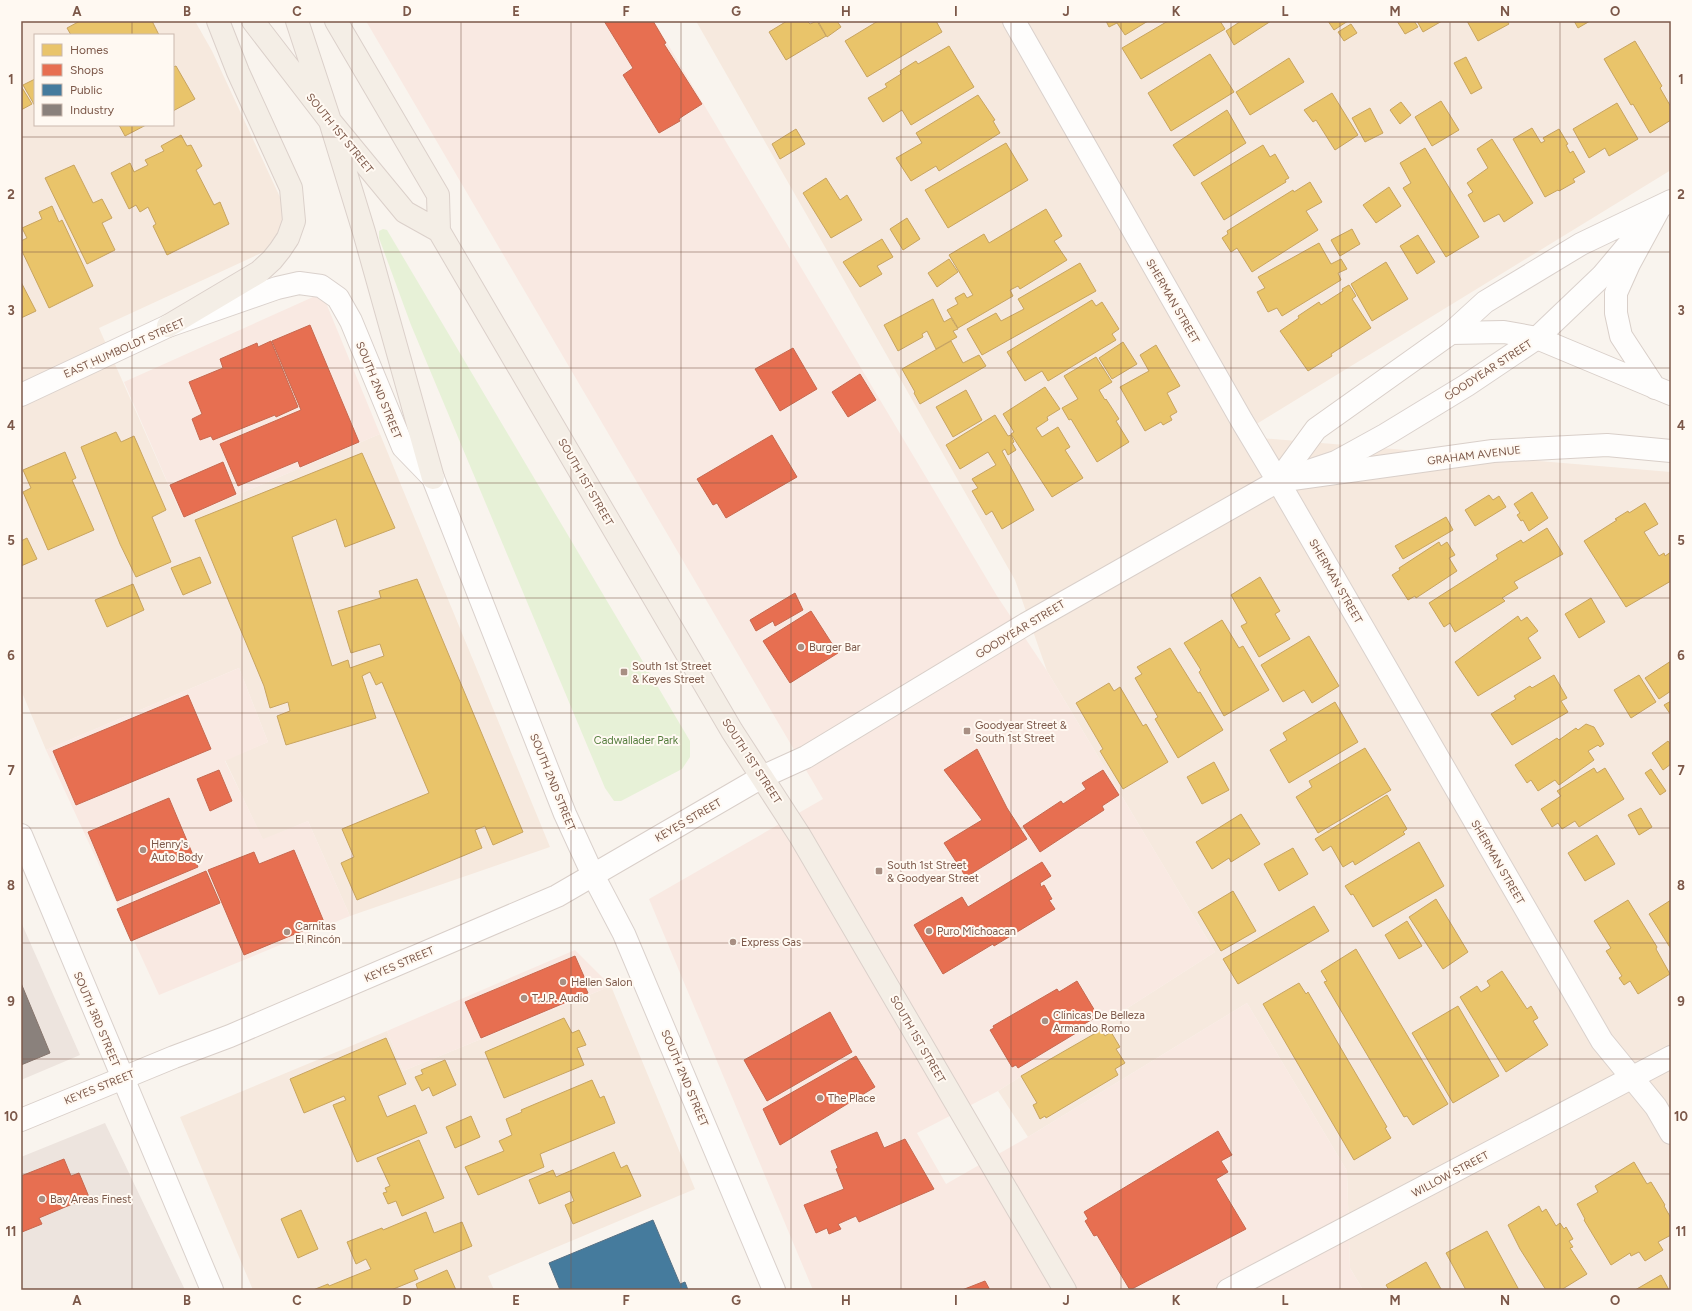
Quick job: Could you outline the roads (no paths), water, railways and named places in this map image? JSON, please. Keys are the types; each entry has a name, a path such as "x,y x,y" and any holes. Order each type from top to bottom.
{"main road":[{"path":"168,326 259,272 280,250 288,238 294,221 291,188 238,72 218,21"},
{"name":"SOUTH 1ST STREET","path":"254,21 330,121 405,212 439,231"},
{"path":"297,21 367,240 433,478"},
{"name":"SOUTH 1ST STREET","path":"336,21 438,195 439,231 732,731 800,836 1065,1290"}],"street":[{"name":"SHERMAN STREET","path":"1014,21 1242,421 1602,1041 1656,1106 1671,1133"},
{"name":"GOODYEAR STREET","path":"1278,481 1316,429 1451,333 1485,302 1581,244 1666,204"},
{"name":"GOODYEAR STREET","path":"762,777 806,757 1026,624 1278,481 1336,462 1378,439 1467,385 1537,338 1602,276 1666,204"},
{"path":"1663,391 1621,336 1616,314 1616,293 1629,264 1666,204"},
{"name":"EAST HUMBOLDT STREET","path":"21,395 168,326 277,288 299,283 321,286"},
{"name":"SOUTH 2ND STREET","path":"321,286 338,298 351,321 403,447 433,478 565,814 593,875 624,934 774,1290"},
{"path":"1451,333 1504,332 1537,338 1663,391"},
{"name":"GRAHAM AVENUE","path":"1278,481 1493,451 1607,445 1671,451"},
{"name":"KEYES STREET","path":"21,1120 174,1057 230,1036 557,896 762,777"},
{"name":"SOUTH 3RD STREET","path":"21,835 212,1290"},
{"name":"WILLOW STREET","path":"1228,1290 1671,1057"}],"place":[{"name":"Burger Bar","path":"801,647"},
{"name":"South 1st Street & Keyes Street","path":"624,672"},
{"name":"Goodyear Street & South 1st Street","path":"967,731"},
{"name":"Henry's Auto Body","path":"143,850"},
{"name":"South 1st Street & Goodyear Street","path":"879,871"},
{"name":"Puro Michoacan","path":"929,931"},
{"name":"Carnitas El Rincón","path":"287,932"},
{"name":"Express Gas","path":"733,942"},
{"name":"Hellen Salon","path":"563,982"},
{"name":"T.J.P. Audio","path":"524,998"},
{"name":"Clinicas De Belleza Armando Romo","path":"1045,1021"},
{"name":"The Place","path":"820,1098"},
{"name":"Bay Areas Finest","path":"42,1199"}],"park label":[{"name":"Cadwallader Park","path":"636,740"}]}
